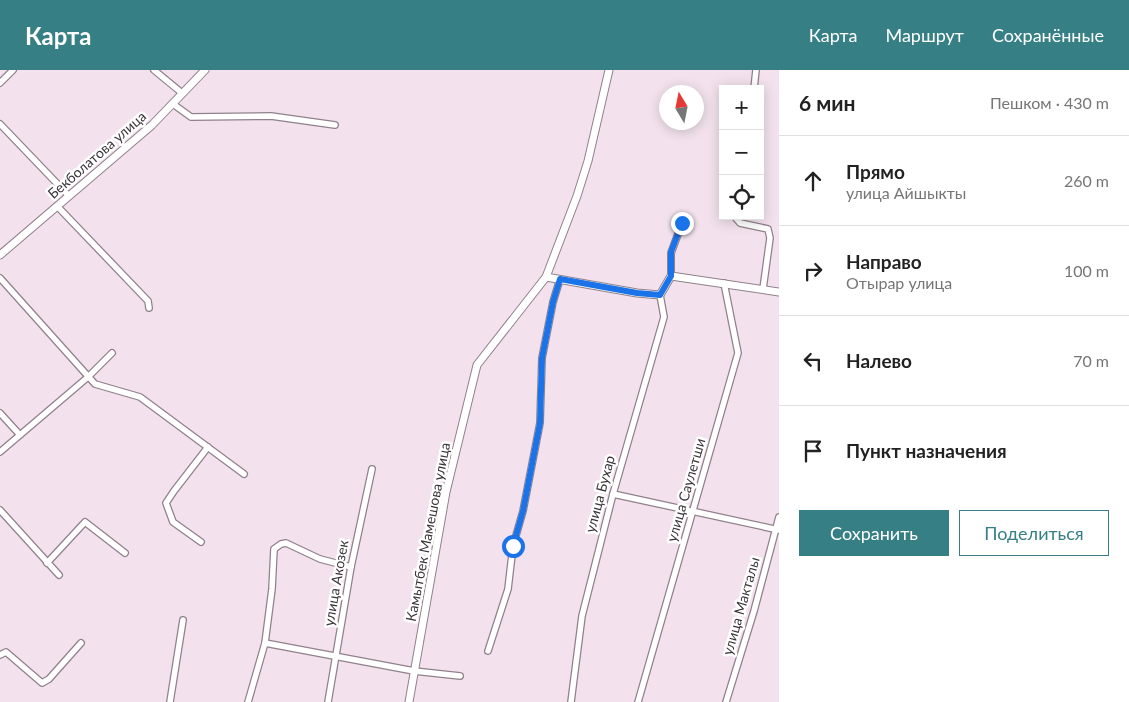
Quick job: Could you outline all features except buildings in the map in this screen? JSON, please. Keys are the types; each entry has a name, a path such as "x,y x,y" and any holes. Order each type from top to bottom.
{"street":[{"path":"0,83 13,70"},
{"path":"154,70 182,94"},
{"name":"Бекболатова улица","path":"0,255 152,125 205,70"},
{"name":"Камытбек Мамешова улица","path":"409,702 446,492 477,365 546,276 577,196 588,161 609,70"},
{"path":"754,85 756,70"},
{"path":"173,104 191,117 271,116 335,125"},
{"path":"0,124 69,196"},
{"path":"57,206 148,301 149,308"},
{"path":"737,220 740,223 768,229 770,238 763,289"},
{"path":"546,276 637,293 660,295 671,276 671,252 682,223"},
{"path":"671,276 779,292"},
{"path":"0,278 95,384 140,397 244,474"},
{"path":"488,651 508,589 513,546 523,511 540,423 542,358 553,302 560,279"},
{"name":"улица Саулетши","path":"638,702 738,353 724,283"},
{"name":"улица Бухар","path":"571,702 582,616 612,494 664,317 660,295"},
{"path":"0,452 112,353"},
{"path":"0,413 20,435"},
{"path":"201,542 173,522 166,503 208,447"},
{"name":"улица Акозек","path":"328,702 351,568 372,469"},
{"path":"612,494 777,530"},
{"path":"0,510 59,575"},
{"name":"улица Макталы","path":"726,702 754,611 777,530 779,516"},
{"path":"47,563 85,522 125,553"},
{"path":"248,702 265,643 272,589 274,549 286,543 320,559 351,568"},
{"path":"170,702 183,620"},
{"path":"0,654 6,652 42,683 49,679 81,643"},
{"path":"265,643 414,671 460,676"}],"route":[{"path":"513,546 523,511 540,423 542,358 553,302 560,279 637,293 660,295 671,276 671,252 682,223"}]}
